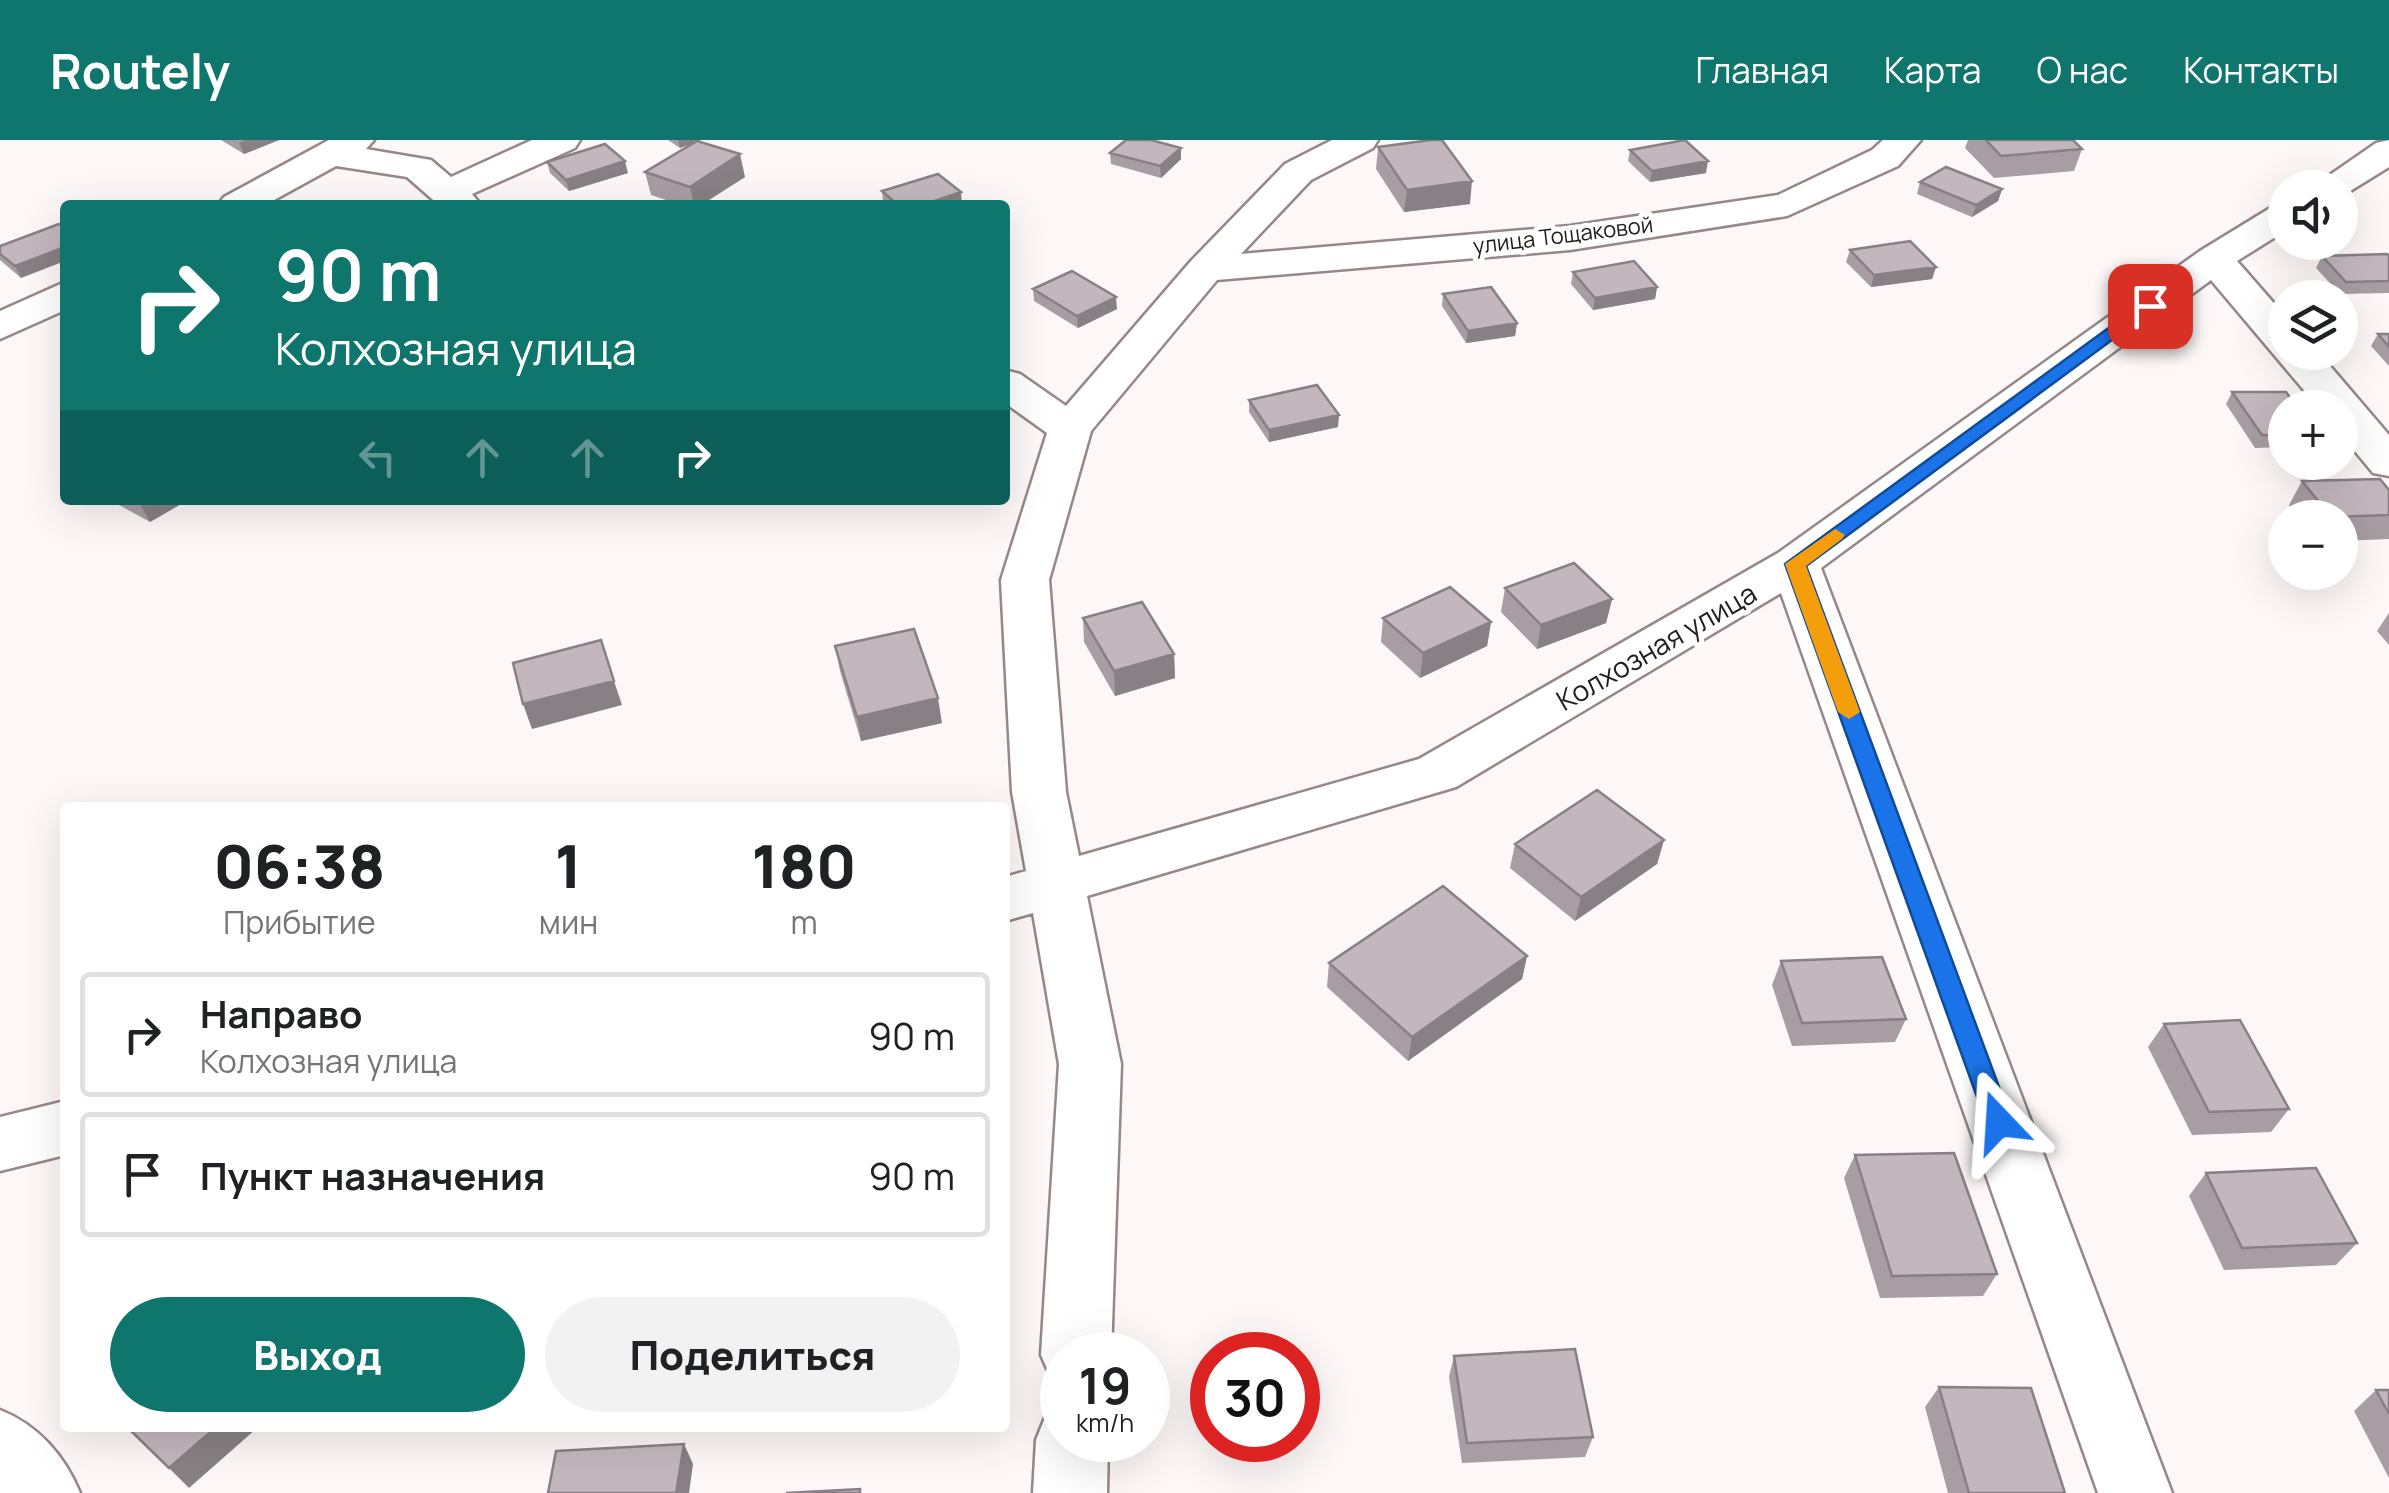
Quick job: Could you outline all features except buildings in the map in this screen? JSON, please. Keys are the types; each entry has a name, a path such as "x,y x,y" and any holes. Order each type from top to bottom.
{"street":[{"path":"246,200 343,147 418,168 455,199 562,140"},
{"path":"1077,1332 1090,1064 1039,792 1025,580 1070,429 1205,269 1298,172 1360,140"},
{"name":"улица Тощаковой","path":"1205,269 1570,238 1787,205 1885,158 1903,140"},
{"path":"2357,170 2389,150"},
{"name":"Колхозная улица","path":"1010,897 1437,774 1795,564 2214,259 2268,226"},
{"path":"2214,259 2268,322"},
{"path":"0,327 60,297"},
{"path":"2309,370 2389,463"},
{"path":"1010,387 1070,429"},
{"path":"1795,564 2135,1493"},
{"path":"0,1144 60,1129"},
{"path":"0,1446 43,1493"},
{"path":"1070,1493 1071,1462"}],"slow traffic":[{"path":"1835,535 1795,564 1849,712"}],"route":[{"path":"1999,1122 1795,564 2150,306"}]}
